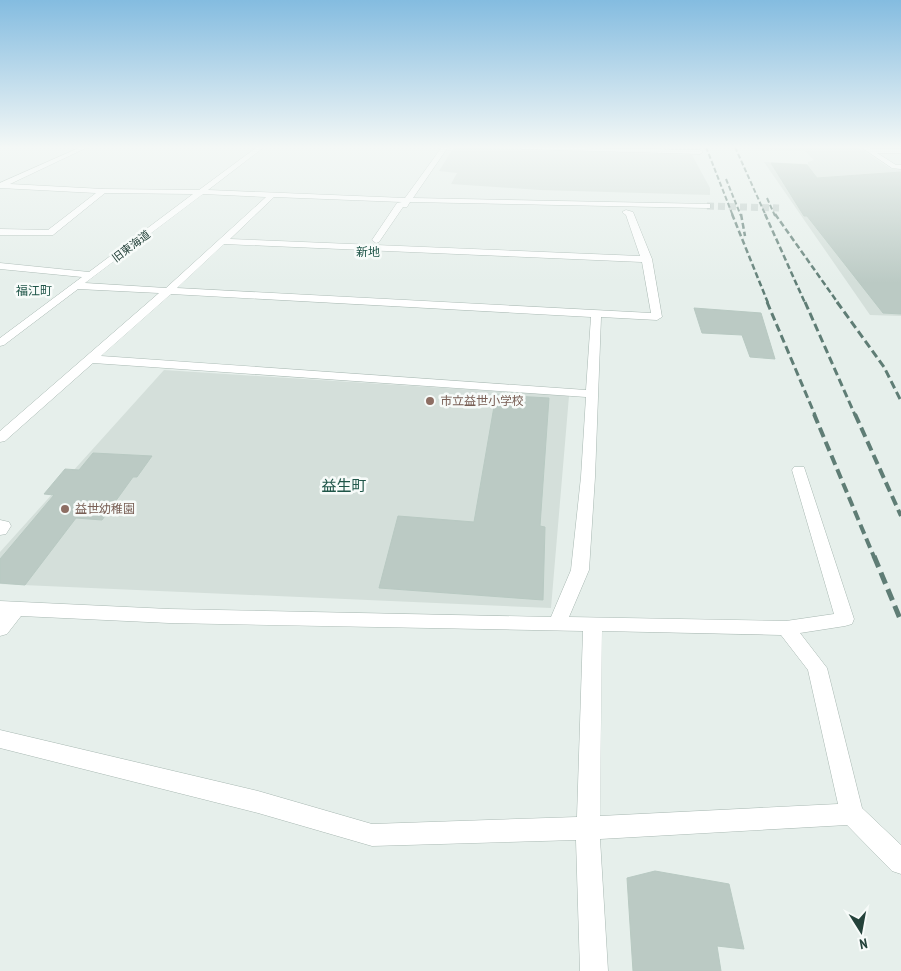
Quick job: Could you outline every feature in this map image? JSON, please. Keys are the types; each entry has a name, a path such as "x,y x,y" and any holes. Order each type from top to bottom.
{"street":[{"path":"0,232 50,233 101,192"},
{"name":"旧東海道","path":"0,343 202,192"},
{"path":"205,192 269,198 404,203 625,209 707,206"},
{"path":"376,240 412,192"},
{"path":"0,438 92,359 269,198"},
{"path":"77,286 657,317 647,259 630,214 625,209"},
{"path":"223,240 647,259"},
{"path":"0,266 93,275"},
{"path":"559,622 560,614 580,570 588,477 596,314"},
{"path":"92,359 591,394"},
{"path":"0,629 8,608 169,616 559,622 786,628 845,619 799,470"},
{"path":"0,525 3,526 0,530"},
{"path":"593,623 588,828 594,971"},
{"path":"786,628 817,668 852,814 901,862"},
{"path":"0,739 258,802 372,835 588,828 852,814"}],"shaded area":[{"path":"619,192 710,192 710,195"},
{"path":"785,192 901,192 901,316 870,315"},
{"path":"164,370 569,396 551,608 0,584 0,552"}],"building":[{"path":"789,192 901,192 901,314 883,313 807,216 804,216"},
{"path":"694,308 761,313 775,359 750,357 742,335 702,333"},
{"path":"496,395 549,398 540,526 545,527 543,600 379,588 398,516 474,522"},
{"path":"93,453 152,456 137,477 133,477 102,520 76,518 25,585 0,583 0,559 54,495 44,494 65,469 79,470"},
{"path":"655,871 729,884 744,949 717,946 721,971 633,971 627,878"}],"tunnel":[{"path":"707,206 779,208"}],"railway":[{"path":"724,192 733,216"},
{"path":"731,192 741,216"},
{"path":"755,192 766,216"},
{"path":"767,198 775,216"},
{"path":"732,214 768,303"},
{"path":"741,214 745,236"},
{"path":"765,214 805,303"},
{"path":"775,214 838,303"},
{"path":"767,302 815,415"},
{"path":"805,302 855,415"},
{"path":"837,302 884,367 901,401"},
{"path":"814,414 874,557"},
{"path":"855,414 901,516"},
{"path":"874,556 901,621"}],"place":[{"name":"市立益世小学校","path":"430,401"},
{"name":"益世幼稚園","path":"65,509"}],"district":[{"name":"新地","path":"368,252"},
{"name":"福江町","path":"34,291"},
{"name":"益生町","path":"344,486"}]}
